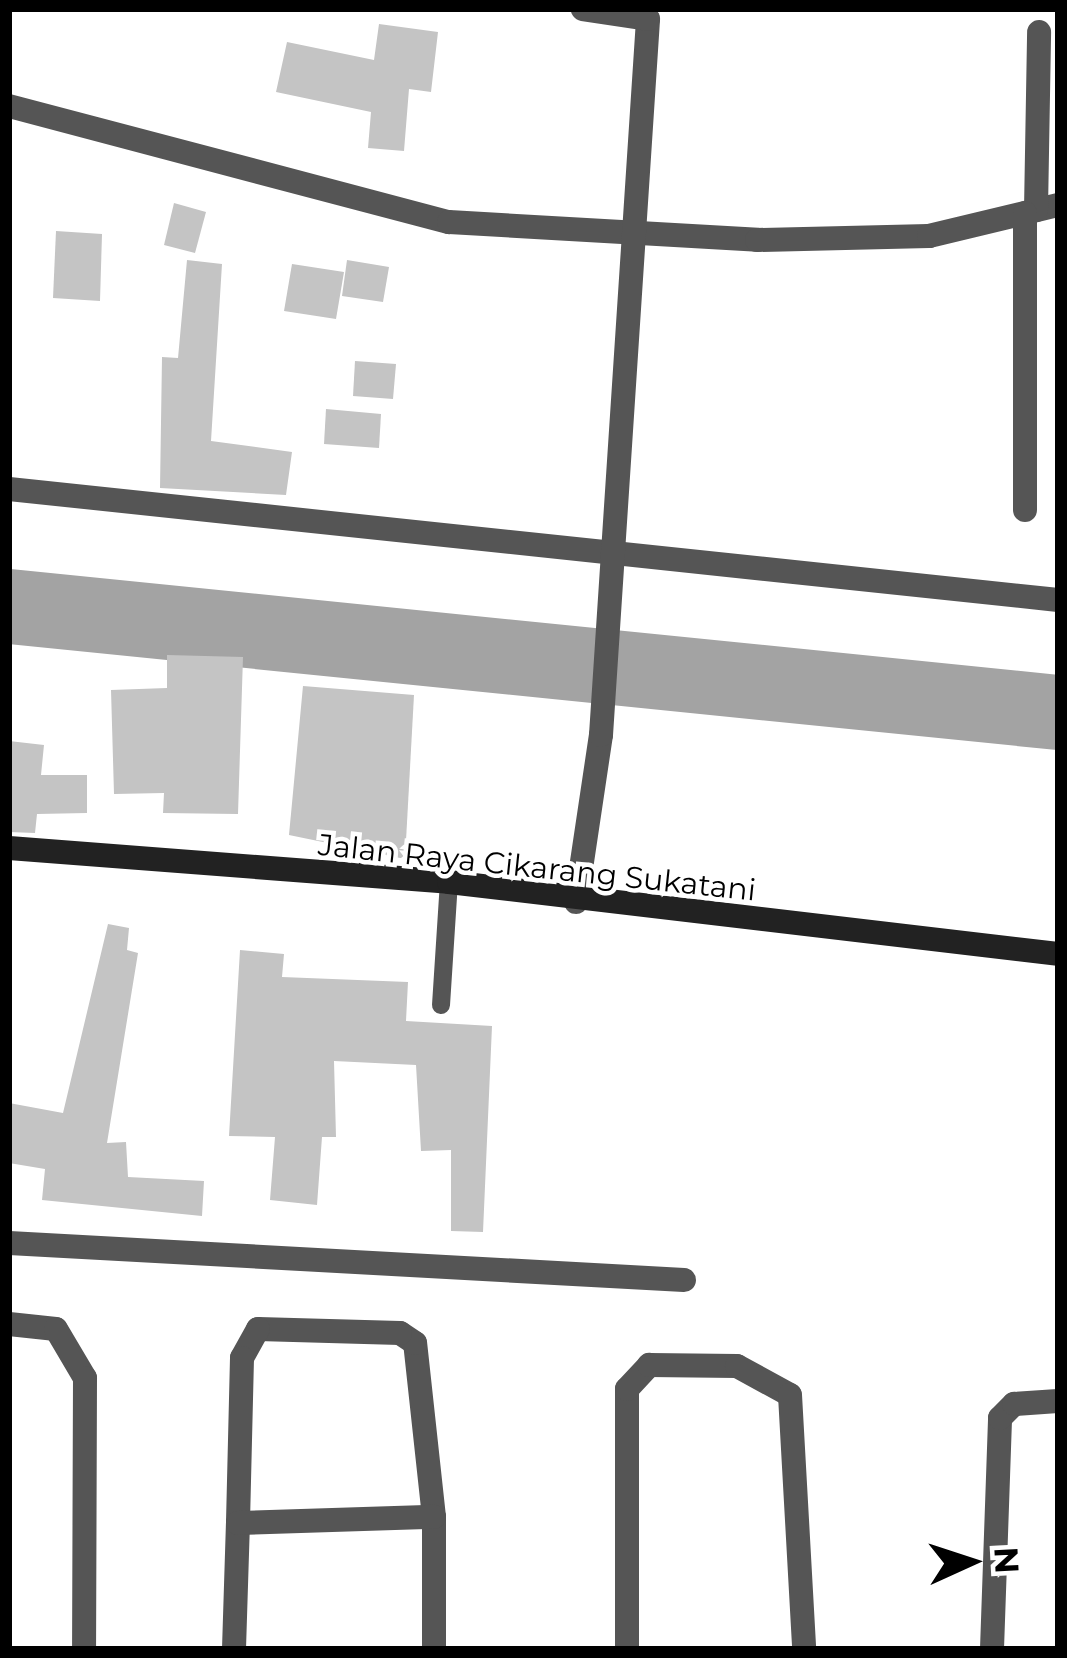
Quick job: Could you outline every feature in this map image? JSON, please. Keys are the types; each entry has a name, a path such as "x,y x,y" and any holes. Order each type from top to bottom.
{"main road":[{"name":"Jalan Raya Cikarang Sukatani","path":"9,848 449,882 576,902 1058,954"}],"street":[{"path":"576,902 601,734 649,14 583,9"},
{"path":"1025,510 1040,209 1039,32"},
{"path":"9,106 449,222 637,236 929,236 1040,209"},
{"path":"9,490 1058,600"},
{"path":"9,1243 684,1280"},
{"path":"9,1324 56,1329 85,1378 84,1649"},
{"path":"234,1649 242,1358 258,1329 282,1324 415,1343 434,1517 434,1649"},
{"path":"627,1649 627,1389 649,1365 737,1366 790,1395 804,1649"},
{"path":"992,1649 1000,1418 1014,1404 1058,1401"},
{"path":"238,1523 434,1517"}],"lane":[{"path":"441,1005 449,882"}],"building":[{"path":"379,24 438,32 431,92 409,89 404,151 368,148 371,112 276,92 287,42 374,60"},
{"path":"174,203 206,212 195,253 164,245"},
{"path":"56,231 102,234 100,301 53,298"},
{"path":"187,260 222,264 211,441 292,452 286,495 160,488 162,357 178,358"},
{"path":"347,260 389,267 383,302 342,296"},
{"path":"292,264 344,272 336,319 284,311"},
{"path":"355,361 396,364 393,399 353,396"},
{"path":"326,409 381,414 379,448 324,444"},
{"path":"167,655 243,657 238,814 163,813 164,793 114,794 111,690 167,688"},
{"path":"303,686 414,695 405,859 289,835"},
{"path":"9,741 44,745 41,775 87,775 87,813 37,814 35,833 9,832"},
{"path":"108,924 129,928 127,950 138,953 107,1143 126,1142 128,1177 204,1181 202,1216 42,1200 45,1169 9,1163 9,1103 63,1113"},
{"path":"240,950 284,954 282,977 408,982 406,1021 492,1026 483,1232 451,1231 451,1150 421,1151 416,1065 334,1061 336,1137 322,1137 317,1205 270,1200 275,1137 229,1136"}],"waterway":[{"path":"9,606 1058,712"}]}
